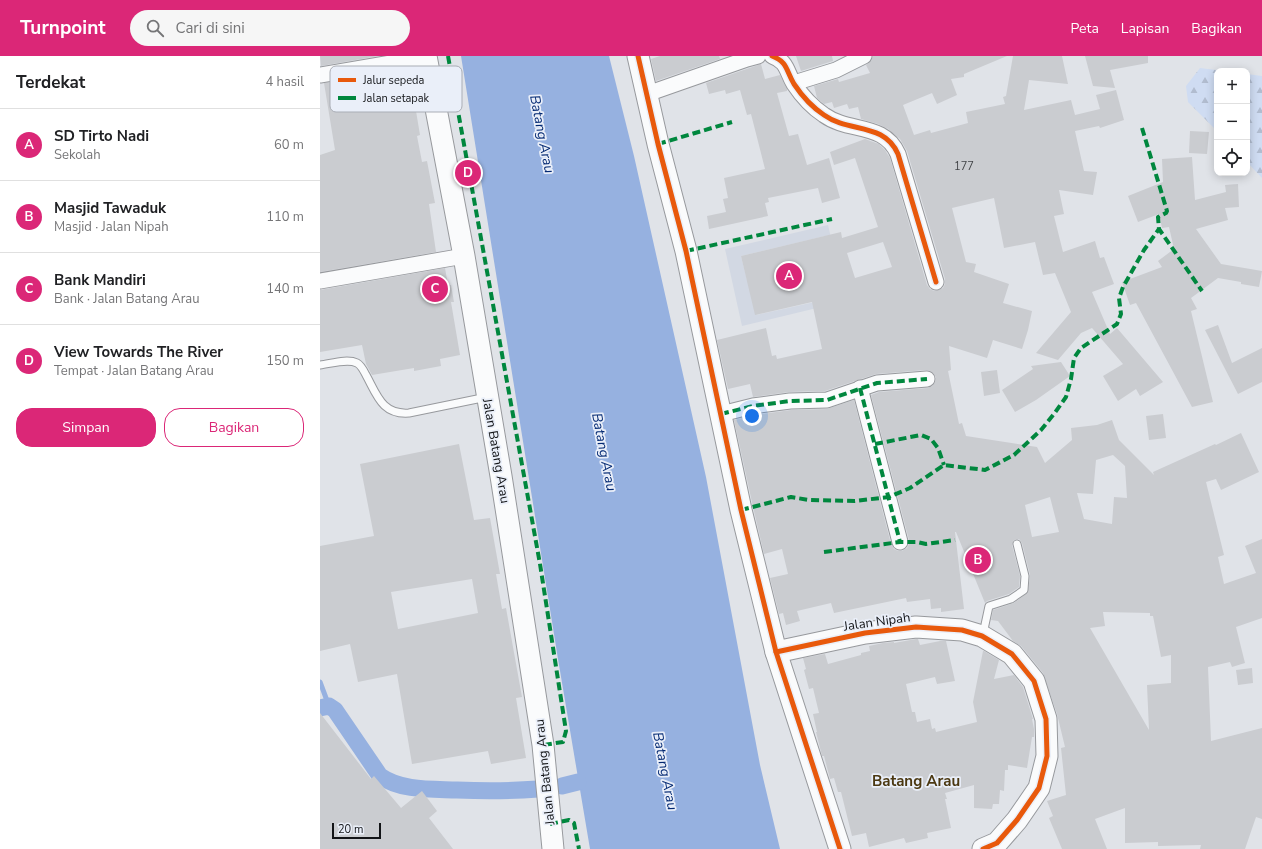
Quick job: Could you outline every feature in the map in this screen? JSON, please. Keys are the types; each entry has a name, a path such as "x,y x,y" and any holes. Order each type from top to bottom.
{"street":[{"path":"370,66 426,56"},
{"name":"Jalan Batang Arau","path":"426,56 428,66"},
{"path":"638,56 658,144 686,251 741,510 776,652 840,849"},
{"path":"647,94 758,56"},
{"path":"772,56 780,59 786,65 794,83 806,100 826,116 835,121 882,135 894,144 936,282"},
{"path":"794,83 836,70 864,56"},
{"path":"320,75 330,73"},
{"name":"Jalan Batang Arau","path":"437,112 464,256 501,476 543,745 553,849"},
{"path":"320,281 464,256"},
{"path":"721,414 760,405 790,401 827,400 877,383 927,379"},
{"path":"860,388 900,542"},
{"name":"Jalan Nipah","path":"776,652 865,633 916,627 962,630 982,636 1012,654 1034,681 1046,719 1047,756 1039,788 1017,820 990,846"}],"lane":[{"path":"320,365 347,361 356,363 362,367 382,403 399,414 487,397"},
{"path":"982,636 989,606 1011,599 1024,590 1024,576 1017,544"}],"shaded area":[{"path":"828,225 846,301 742,326 725,249","holes":["825,236 831,260 747,280 741,256","832,272 837,297 756,315"]}],"green space":[{"path":"1200,68 1214,70 1214,128 1188,102 1186,86"},
{"path":"1250,74 1262,76 1262,178 1250,165"}],"water":[{"path":"461,56 609,56 634,156 706,477 760,765 780,849 590,849"}],"building":[{"path":"320,56 378,56 321,66"},
{"path":"660,56 719,56 720,59 656,81 651,59"},
{"path":"796,56 832,56 833,61 801,71"},
{"path":"873,56 1007,56 964,74 964,77 951,79 957,95 937,104 932,93 903,105 914,135 930,130 931,133 968,123 966,112 1005,104 1003,97 1006,96 1013,56 1062,56 1068,84 1029,80 1024,110 1071,100 1075,115 1100,109 1096,95 1116,90 1124,120 1100,128 1099,126 1075,131 1084,171 1097,172 1093,195 1059,190 1064,214 1054,216 1063,252 1095,241 1100,258 1104,257 1114,284 1092,292 1110,334 1117,328 1163,382 1140,396 1136,389 1118,401 1103,376 1123,364 1092,328 1081,333 1058,360 1036,353 1071,312 1055,273 1043,275 1035,242 1004,248 994,198 952,208 966,262 976,264 974,272 1009,284 1003,303 1032,311 1028,330 1022,349 993,340 987,358 949,346 951,370 948,371 959,424 962,423 966,436 1037,447 1045,463 1072,440 1071,428 1097,425 1112,420 1119,440 1154,475 1153,472 1241,433 1259,472 1221,490 1216,479 1206,482 1224,555 1218,557 1224,584 1256,573 1245,546 1262,539 1262,618 1236,627 1245,663 1232,667 1230,662 1208,667 1211,741 1262,728 1262,819 1256,817 1245,849 1200,849 1201,845 1158,846 1158,842 1125,843 1125,808 1095,819 1107,849 1062,849 1049,818 1053,816 1047,801 1066,795 1061,748 1065,747 1057,714 1043,673 1021,646 1013,641 998,621 991,620 993,610 1014,603 1028,592 1030,575 1022,543 1019,539 1014,540 1012,545 1020,576 1019,587 1009,594 985,603 955,532 964,609 941,612 941,608 931,609 930,599 907,602 906,598 834,613 831,603 797,611 800,621 786,625 783,613 779,614 770,578 788,574 782,549 764,554 734,420 755,415 791,410 827,409 854,400 891,544 894,549 902,551 907,548 909,544 871,395 879,392 928,388 935,382 936,378 934,374 926,370 876,374 825,391 789,392 753,397 750,384 728,389 717,340 766,328 772,356 776,355 777,359 822,349 812,302 755,315 741,256 841,232 842,238 878,227 855,158 834,165 830,152 865,139 879,144 890,158 927,285 934,291 943,288 945,279 907,151 900,139 888,129 878,124 861,119 858,107 849,109 847,104 834,108 832,102 824,104 817,98 814,86 838,79 839,82 870,73 866,65 871,61","holes":["883,242 892,267 855,278 847,253","1113,455 1125,466 1127,498 1114,497 1112,524 1084,519 1077,493 1093,494 1096,460","1050,497 1059,532 1032,537 1025,505","1103,612 1150,613 1150,616 1153,616 1161,657 1171,655 1171,683 1147,685 1149,730 1090,628 1105,626"]},
{"path":"1085,56 1148,56 1148,63 1110,70 1115,88 1093,86"},
{"path":"761,64 765,79 780,75 787,89 787,91 777,93 789,136 798,134 807,165 829,158 840,198 822,203 818,188 768,198 769,202 765,203 768,216 709,229 707,216 726,212 723,199 728,198 724,178 765,169 751,114 747,115 740,90 726,94 725,90 709,94 706,83"},
{"path":"330,82 330,112 416,112 420,135 417,136 422,162 427,161 435,203 429,204 436,252 320,272 320,155 335,150 324,83"},
{"path":"1190,131 1209,132 1207,154 1189,153"},
{"path":"1192,157 1195,200 1226,192 1225,185 1238,184 1239,207 1225,208 1228,220 1196,229 1221,264 1262,271 1259,287 1218,278 1191,298 1197,309 1191,311 1213,402 1192,407 1136,303 1130,305 1122,282 1162,267 1158,261 1174,249 1169,227 1162,228 1159,214 1138,222 1128,196 1163,182 1162,159"},
{"path":"445,268 448,285 451,285 454,302 451,302 460,355 440,359 441,366 414,371 414,368 372,375 366,364 362,345 320,352 320,290"},
{"path":"1218,325 1232,363 1262,348 1262,382 1238,394 1205,330"},
{"path":"1061,362 1070,376 1036,400 1015,412 1002,390 1033,369 1031,366"},
{"path":"997,370 1000,393 984,396 981,372"},
{"path":"1163,414 1166,438 1149,440 1146,416"},
{"path":"459,444 474,520 490,518 500,574 496,574 502,609 506,608 522,697 516,698 526,758 491,764 488,751 412,764 397,674 358,682 350,644 320,651 320,546 374,536 360,464","holes":["472,579 478,613 398,629 391,592"]},
{"path":"918,639 920,645 946,641 955,681 937,684 935,677 906,684 912,712 915,712 917,722 930,719 932,729 935,728 936,732 977,722 973,702 984,651 999,660 994,679 1014,675 1023,687 1033,719 1034,729 1034,737 1032,737 1027,768 1008,765 1008,770 1005,770 1004,791 1000,790 999,804 993,804 992,809 974,808 974,785 945,793 951,828 927,833 928,838 906,843 904,838 869,847 866,833 852,836 841,792 838,792 834,778 830,779 824,756 822,756 813,714 819,713 813,688 809,689 804,670 806,669 803,658 825,654 828,664 861,655 861,653 870,651 869,646"},
{"path":"1252,668 1253,683 1238,685 1236,670"},
{"path":"320,713 371,779 374,776 401,808 422,791 437,811 429,818 453,849 320,849"}],"waterway":[{"path":"320,682 329,706"},
{"path":"320,708 329,706 335,710 380,776 388,781 407,787 437,790 498,791 538,789"},
{"path":"562,786 578,782"}],"marked path":[{"path":"448,56 450,66"},
{"path":"458,112 540,564 566,731 563,742 543,745"},
{"path":"658,144 732,122"},
{"path":"1142,128 1167,211 1158,217 1159,229 1202,291"},
{"path":"686,251 832,219"},
{"path":"741,510 791,497 809,500 855,501 889,497 910,488 944,465 985,470 1014,455 1041,430 1066,397 1071,379 1074,358 1081,348 1117,324 1121,314 1119,298 1123,287 1144,250 1159,229"},
{"path":"721,414 753,406 790,401 827,400 877,383 927,379"},
{"path":"860,388 900,542"},
{"path":"875,444 921,435 931,439 938,448 944,465"},
{"path":"824,552 900,542 917,542 926,544 955,540"},
{"path":"550,824 569,820 574,823 579,849"}],"cycle path":[{"path":"638,56 658,144 686,251 741,510 776,652 840,849"},
{"path":"772,56 784,64 797,88 808,101 824,115 834,121 875,132 892,144 898,154 936,282"},
{"path":"776,652 865,633 916,627 962,630 982,636 1012,654 1034,681 1046,719 1047,756 1039,788 1017,820 997,843 983,849"}],"place":[{"name":"View Towards The River","path":"468,173"},
{"name":"SD Tirto Nadi","path":"789,276"},
{"name":"Bank Mandiri","path":"435,289"},
{"name":"Masjid Tawaduk","path":"978,560"}],"district":[{"name":"Batang Arau","path":"916,781"}]}
